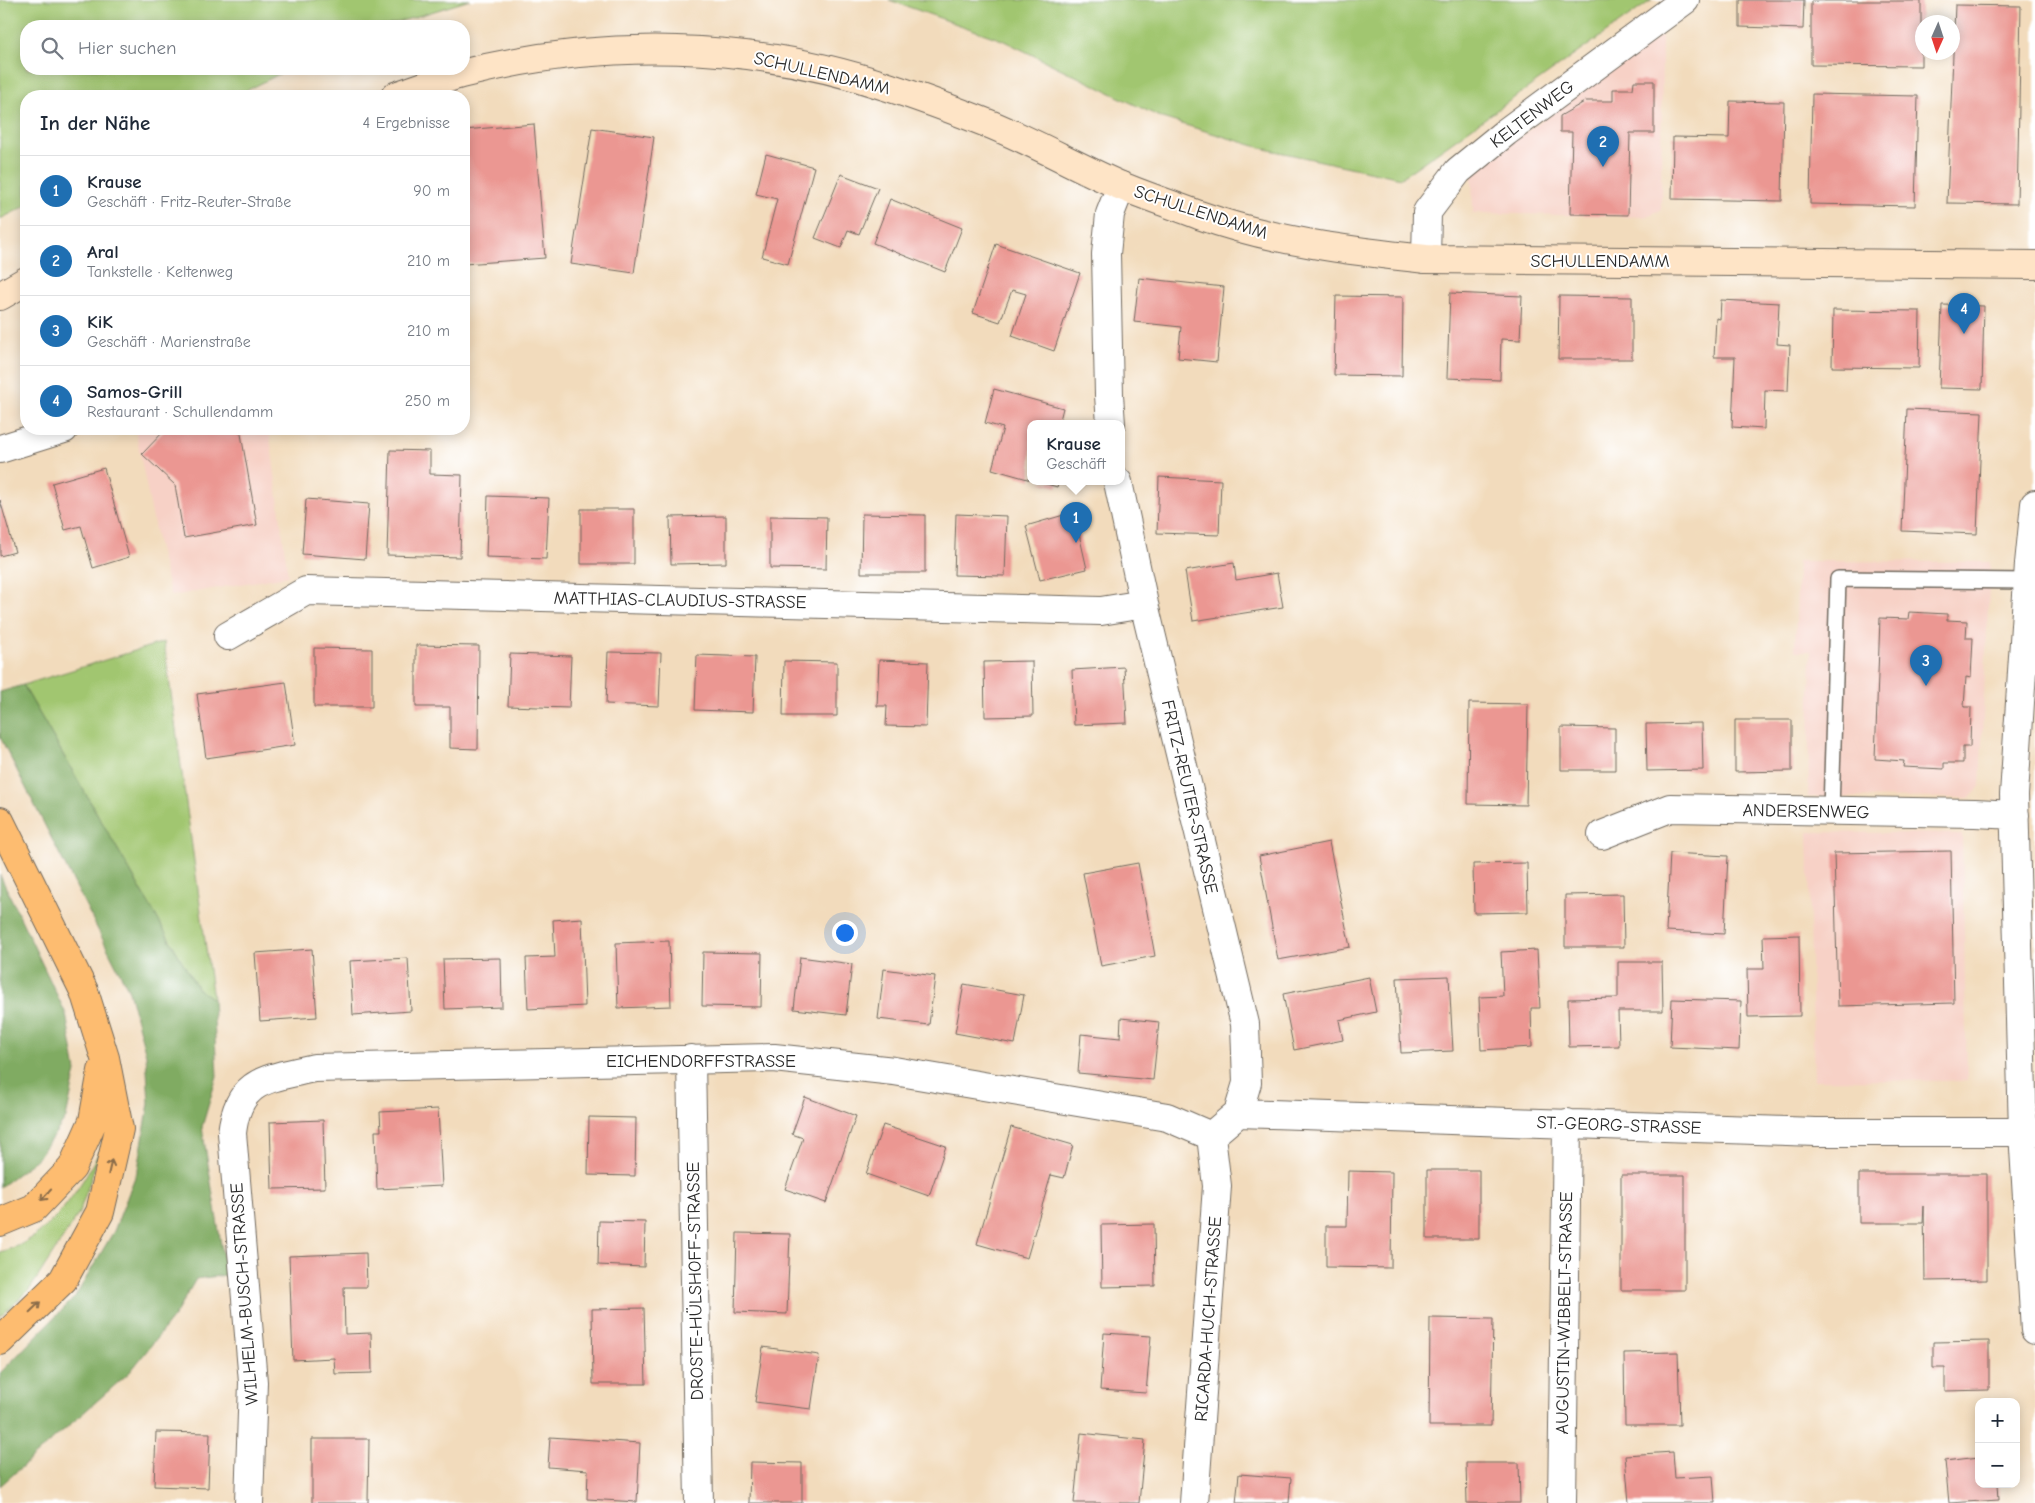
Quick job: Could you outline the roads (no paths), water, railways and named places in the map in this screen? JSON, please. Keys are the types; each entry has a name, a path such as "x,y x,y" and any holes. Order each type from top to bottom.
{"highway":[{"path":"0,821 84,991 105,1058 119,1130 100,1212 63,1280 0,1340"},
{"path":"0,1222 34,1208 72,1168 93,1120 105,1058"}],"main road":[{"name":"SCHULLENDAMM","path":"470,73 518,62 588,51 675,49 767,57 889,87 993,126 1121,186 1202,216 1261,233 1346,250 1426,259 2035,264"},
{"name":"SCHULLENDAMM","path":"413,90 460,75"},
{"path":"0,296 20,284"}],"street":[{"name":"KELTENWEG","path":"1426,259 1428,212 1458,171 1506,132 1685,0"},
{"path":"1111,420 1108,395 1106,254 1110,214 1121,186"},
{"path":"0,449 45,435"},
{"name":"FRITZ-REUTER-STRASSE","path":"1119,485 1144,604 1245,1024 1247,1084 1238,1113"},
{"path":"2035,504 2028,581 2014,816 2029,1132 2035,1330"},
{"name":"MATTHIAS-CLAUDIUS-STRASSE","path":"228,636 306,591 1101,611 1144,604"},
{"name":"ANDERSENWEG","path":"1602,835 1670,808 2014,816"},
{"name":"EICHENDORFFSTRASSE","path":"248,1090 267,1079 314,1068 774,1058 894,1071 1168,1117 1211,1136"},
{"name":"DROSTE-HÜLSHOFF-STRASSE","path":"691,1059 699,1503"},
{"name":"WILHELM-BUSCH-STRASSE","path":"248,1090 234,1111 232,1133 253,1382 249,1503"},
{"path":"1211,1136 1238,1113"},
{"name":"ST.-GEORG-STRASSE","path":"1238,1113 1816,1132 2029,1132"},
{"name":"AUGUSTIN-WIBBELT-STRASSE","path":"1562,1503 1567,1123"},
{"name":"RICARDA-HUCH-STRASSE","path":"1194,1503 1217,1186 1211,1136"}],"lane":[{"path":"1831,811 1838,579 2028,581"}],"place":[{"name":"Aral","path":"1603,167"},
{"name":"Samos-Grill","path":"1964,334"},
{"name":"Krause","path":"1076,543"},
{"name":"KiK","path":"1926,686"}]}
